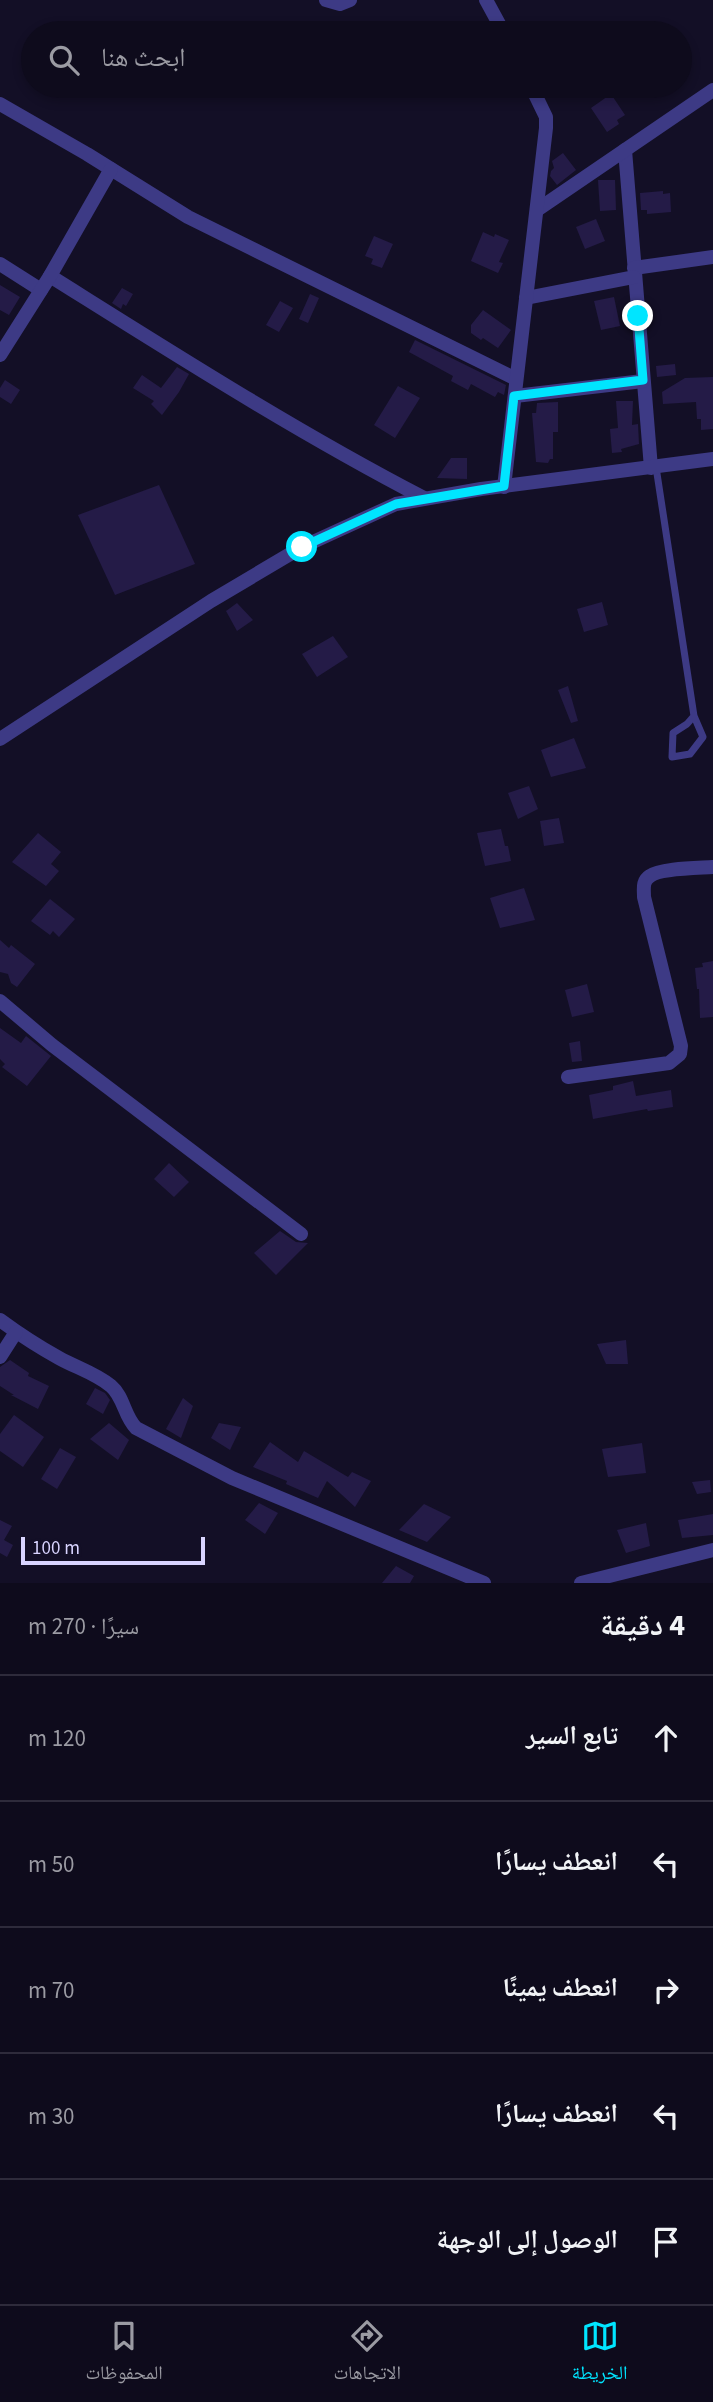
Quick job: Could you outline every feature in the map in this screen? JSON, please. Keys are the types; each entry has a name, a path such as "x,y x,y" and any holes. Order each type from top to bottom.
{"street":[{"path":"326,0 340,4 351,0"},
{"path":"486,0 497,21"},
{"path":"537,210 713,90"},
{"path":"504,486 546,128 546,117 537,98"},
{"path":"0,104 188,217 516,379"},
{"path":"625,150 643,380 654,467"},
{"path":"0,355 50,276 111,169"},
{"path":"527,298 634,272 713,257"},
{"path":"0,264 41,290"},
{"path":"50,276 357,463 424,498"},
{"path":"514,396 643,380"},
{"path":"0,739 211,601 302,547 385,509 424,498 504,486 713,460"},
{"path":"568,1077 669,1063 680,1054 681,1045 643,884 649,876 658,873 713,867"},
{"path":"0,1001 52,1045 301,1234"},
{"path":"0,1320 61,1360 95,1374 114,1389 121,1398 128,1420 136,1428 232,1478 484,1583"},
{"path":"0,1357 16,1332"},
{"path":"582,1583 713,1550"}],"lane":[{"path":"654,467 694,716 703,737 690,754 672,757 673,733 694,716"}],"building":[{"path":"605,98 614,98 625,115 617,120 619,124 607,132 591,108"},
{"path":"563,153 576,170 557,185 550,176 554,168 552,161"},
{"path":"598,180 615,180 616,210 600,211"},
{"path":"663,191 663,194 670,193 671,212 647,214 647,210 641,210 640,193"},
{"path":"596,219 605,241 585,249 576,227"},
{"path":"483,232 509,240 499,262 503,263 498,273 471,261"},
{"path":"374,236 393,244 382,268 371,264 373,259 365,256"},
{"path":"0,285 20,297 9,315 0,310"},
{"path":"122,288 133,294 121,309 112,303"},
{"path":"310,294 319,298 308,323 299,319"},
{"path":"614,297 620,326 601,330 594,301"},
{"path":"280,301 293,308 279,332 266,325"},
{"path":"483,310 511,330 498,348 471,333 471,325"},
{"path":"415,340 506,385 504,395 498,392 495,397 471,384 468,390 451,381 453,376 409,352"},
{"path":"675,364 676,375 657,377 656,366"},
{"path":"177,367 189,374 162,415 151,404 154,401 133,388 142,375 161,388"},
{"path":"713,377 713,429 701,430 696,402 663,404 662,392 685,378"},
{"path":"5,380 20,390 11,404 0,397 0,388"},
{"path":"398,386 420,398 395,438 374,425"},
{"path":"616,401 633,401 632,425 638,424 639,444 621,449 622,452 612,453 610,429 618,428"},
{"path":"558,402 558,432 553,432 553,459 548,463 536,462 532,413 536,413 537,403"},
{"path":"451,458 467,458 467,479 437,478"},
{"path":"159,485 195,564 115,595 78,515"},
{"path":"602,602 608,625 584,632 577,609"},
{"path":"237,603 253,620 237,631 226,611"},
{"path":"333,636 348,657 317,677 302,654"},
{"path":"568,686 578,721 571,723 558,690"},
{"path":"574,738 586,768 551,777 541,750"},
{"path":"529,786 538,809 518,819 508,793"},
{"path":"559,818 564,843 544,846 540,821"},
{"path":"501,829 511,861 485,866 477,833"},
{"path":"38,833 61,852 51,864 59,871 46,886 12,862"},
{"path":"524,888 535,920 500,928 490,898"},
{"path":"50,899 75,919 59,937 53,931 50,935 31,921"},
{"path":"0,940 35,964 17,987 11,983 8,974 0,972"},
{"path":"713,961 713,1017 700,1018 695,968 703,967 702,963"},
{"path":"587,984 594,1012 572,1017 565,990"},
{"path":"0,1028 21,1043 26,1036 51,1056 27,1086 2,1067 5,1064 0,1059"},
{"path":"580,1041 582,1061 572,1062 569,1043"},
{"path":"633,1081 636,1096 671,1090 673,1107 593,1119 589,1095 613,1090 613,1086"},
{"path":"169,1163 189,1182 174,1197 154,1179"},
{"path":"280,1231 296,1242 308,1243 276,1275 254,1253"},
{"path":"626,1340 628,1364 606,1364 597,1344"},
{"path":"10,1360 29,1373 28,1376 49,1386 38,1409 0,1386 0,1367"},
{"path":"95,1388 105,1393 110,1400 103,1414 86,1404"},
{"path":"183,1398 193,1406 181,1438 166,1429"},
{"path":"14,1415 44,1437 23,1467 0,1451 0,1434"},
{"path":"109,1423 129,1440 118,1460 90,1439"},
{"path":"219,1423 241,1427 230,1450 211,1438"},
{"path":"270,1442 298,1462 304,1451 348,1477 352,1472 371,1481 355,1507 327,1481 318,1498 253,1467"},
{"path":"642,1443 646,1473 608,1477 602,1449"},
{"path":"60,1448 76,1457 57,1489 41,1479"},
{"path":"710,1480 711,1492 697,1494 692,1482"},
{"path":"259,1503 278,1513 265,1534 245,1520"},
{"path":"424,1504 451,1517 427,1542 399,1530"},
{"path":"713,1514 713,1535 682,1538 678,1520"},
{"path":"0,1520 12,1526 4,1540 13,1545 7,1557 0,1553"},
{"path":"646,1523 650,1546 626,1553 617,1530"},
{"path":"396,1566 414,1576 410,1583 382,1583"}],"route":[{"path":"302,547 396,504 504,486 514,396 643,380 638,316"}]}
